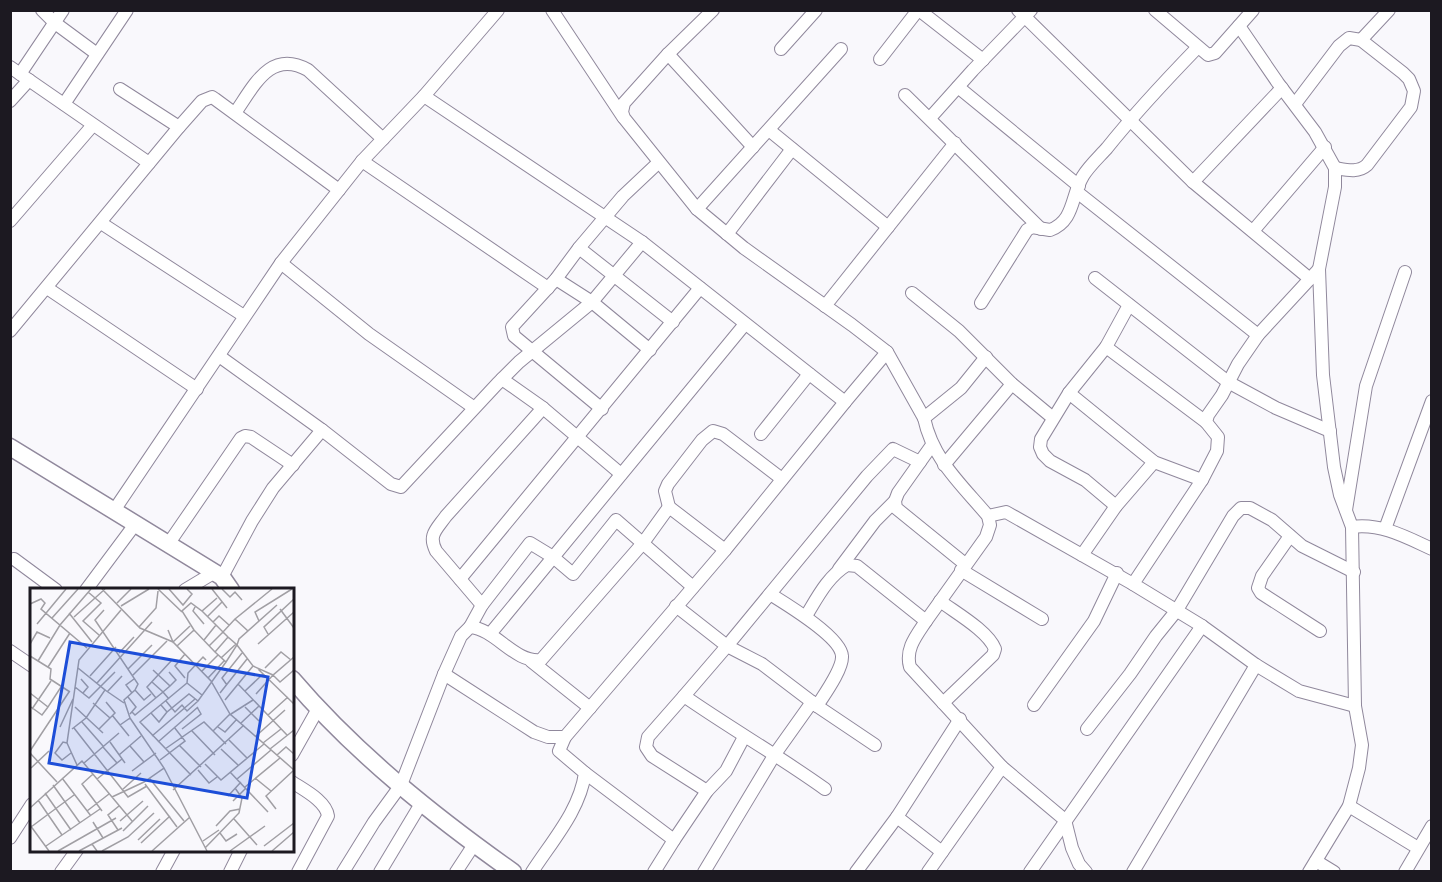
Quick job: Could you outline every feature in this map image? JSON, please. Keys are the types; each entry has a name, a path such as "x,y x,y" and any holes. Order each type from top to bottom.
{"street":[{"path":"42,10 55,23 97,54"},
{"path":"10,101 20,74 63,10"},
{"path":"64,104 127,10"},
{"path":"115,509 281,263 362,161 424,96 498,10"},
{"path":"552,10 624,118 697,209 744,248 887,352 924,418 932,445 944,465 988,516 990,525 986,537 910,646 908,657 910,667 1002,766 1065,820 1080,869"},
{"path":"781,49 816,10"},
{"path":"880,59 919,10 983,60"},
{"path":"1155,10 1206,55 1212,55 1253,10"},
{"path":"1361,40 1389,10"},
{"path":"624,118 622,112 624,103 709,11"},
{"path":"930,118 1025,13 1193,182 1310,279"},
{"path":"1239,26 1325,147 1335,168 1335,187 1319,269 1323,375 1340,495 1352,527 1355,706 1362,745 1359,768 1349,806 1309,872"},
{"path":"1295,104 1345,40 1355,38 1361,40 1409,79 1413,85 1414,96 1411,107 1367,165 1355,171 1335,168"},
{"path":"981,303 1027,230 1032,227 1050,230 1063,221 1074,206 1078,189 1086,172 1129,120 1197,48"},
{"path":"697,209 841,49"},
{"path":"668,54 753,147"},
{"path":"234,113 270,68 286,62 298,64 308,70 383,138"},
{"path":"20,74 149,163"},
{"path":"958,87 1078,189 1258,335"},
{"path":"1193,182 1282,87"},
{"path":"120,89 179,127"},
{"path":"905,94 1041,229"},
{"path":"424,96 642,242 846,402"},
{"path":"10,331 197,105 209,97 215,99 339,190"},
{"path":"10,221 93,124"},
{"path":"769,130 888,227"},
{"path":"825,306 955,143"},
{"path":"1253,231 1325,147"},
{"path":"727,234 792,149"},
{"path":"362,161 552,284 592,302 650,350"},
{"path":"602,409 514,336 512,327 552,284 624,196 658,163"},
{"path":"101,223 244,316"},
{"path":"219,356 322,430 391,484 401,487 473,407 532,352 592,302 642,242"},
{"path":"579,249 673,322"},
{"path":"281,263 369,334 473,407"},
{"path":"1206,422 1208,415 1258,335 1319,269"},
{"path":"1346,511 1366,387 1405,272"},
{"path":"1095,278 1228,382 1276,408 1330,431"},
{"path":"47,288 197,389"},
{"path":"460,579 700,288"},
{"path":"912,293 960,331 1012,384 1053,418"},
{"path":"1116,506 1085,480 1050,460 1043,454 1040,447 1041,439 1068,393 1106,346 1129,305"},
{"path":"490,634 745,324"},
{"path":"1106,346 1206,422 1218,437 1219,443 1202,480 1133,584"},
{"path":"674,840 559,751 565,737 725,550 887,352"},
{"path":"924,418 961,388 986,357"},
{"path":"761,434 809,374"},
{"path":"502,379 543,408 621,474"},
{"path":"944,465 1012,384"},
{"path":"1068,393 1154,462 1202,480"},
{"path":"1385,529 1431,401"},
{"path":"482,605 436,551 431,542 432,536 446,516 543,408"},
{"path":"192,588 223,579 252,521 273,488 322,430"},
{"path":"725,550 669,507 665,491 702,441 713,431 723,434 782,479"},
{"path":"170,543 241,438 251,437 293,465"},
{"path":"806,616 830,579 875,521 895,501 932,445"},
{"path":"11,448 115,509 223,579"},
{"path":"707,790 652,756 646,747 648,737 727,646 867,476 893,450 920,462"},
{"path":"1082,555 1116,506 1154,462"},
{"path":"895,501 896,508 963,567 1042,620"},
{"path":"531,661 541,660 549,652 643,543 669,507"},
{"path":"1087,729 1177,610 1233,516 1241,508 1250,508 1272,520 1302,546 1354,572"},
{"path":"988,516 1006,512 1117,573 1299,691 1355,706"},
{"path":"343,872 374,822 401,785 461,636 470,627 482,605 530,543 553,557 573,574 616,520 693,587"},
{"path":"87,588 136,523"},
{"path":"1352,527 1365,525 1385,529 1431,549"},
{"path":"1290,536 1262,576 1258,588 1261,593 1320,631"},
{"path":"14,559 53,588"},
{"path":"839,569 846,565 857,566 926,621"},
{"path":"1034,705 1094,621 1117,573"},
{"path":"704,872 775,754 815,704 840,666 842,657 839,648 806,616 770,594"},
{"path":"940,601 985,635 995,649 993,655 943,703"},
{"path":"676,606 727,646 762,664 875,745"},
{"path":"1030,872 1202,626"},
{"path":"470,627 482,628 531,661 590,708"},
{"path":"10,651 30,663"},
{"path":"1133,872 1256,665"},
{"path":"444,674 534,732 548,737 565,737"},
{"path":"294,681 401,785 513,872"},
{"path":"684,696 825,789"},
{"path":"294,751 319,707"},
{"path":"856,872 897,818 960,719"},
{"path":"654,872 707,790 726,771 744,737"},
{"path":"928,872 1002,766"},
{"path":"532,872 572,811 585,773"},
{"path":"294,783 321,803 327,809 328,816 298,872"},
{"path":"380,872 422,802"},
{"path":"1349,806 1418,849"},
{"path":"10,838 30,807"},
{"path":"897,818 942,852"},
{"path":"1405,872 1431,826"},
{"path":"456,872 475,843"},
{"path":"61,872 76,852"},
{"path":"162,872 173,852"},
{"path":"230,872 240,852"},
{"path":"1316,861 1334,872"}]}
